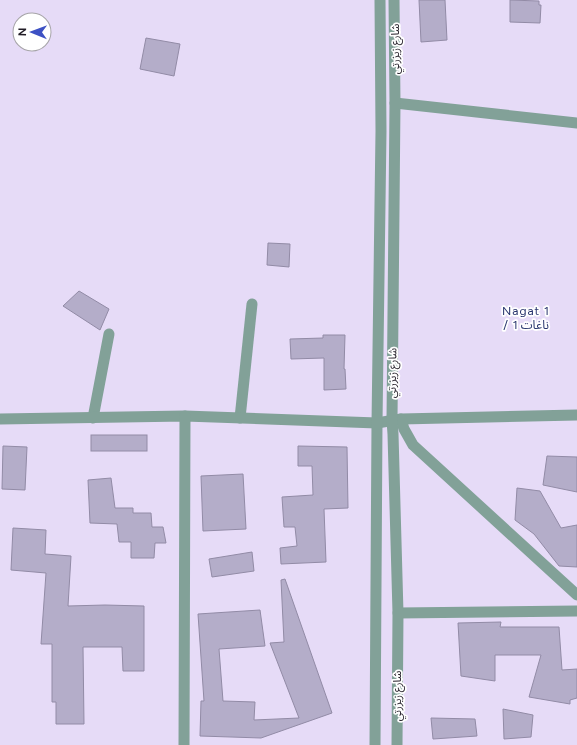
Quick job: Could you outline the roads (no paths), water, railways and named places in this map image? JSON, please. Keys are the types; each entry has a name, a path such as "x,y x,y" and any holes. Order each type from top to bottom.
{"street":[{"name":"شارع زيزرتي","path":"375,745 380,0"},
{"name":"شارع زيزرتي","path":"394,0 396,420 393,434 398,613 397,745"},
{"path":"395,103 577,123"},
{"path":"240,418 252,304"},
{"path":"93,418 109,334"},
{"path":"0,419 185,416 377,423 396,420 577,415"},
{"path":"184,745 185,416"},
{"path":"396,420 413,445 577,595"},
{"path":"398,613 577,611"}],"district":[{"name":"Nagat 1 / ناغات 1","path":"526,318"}]}
